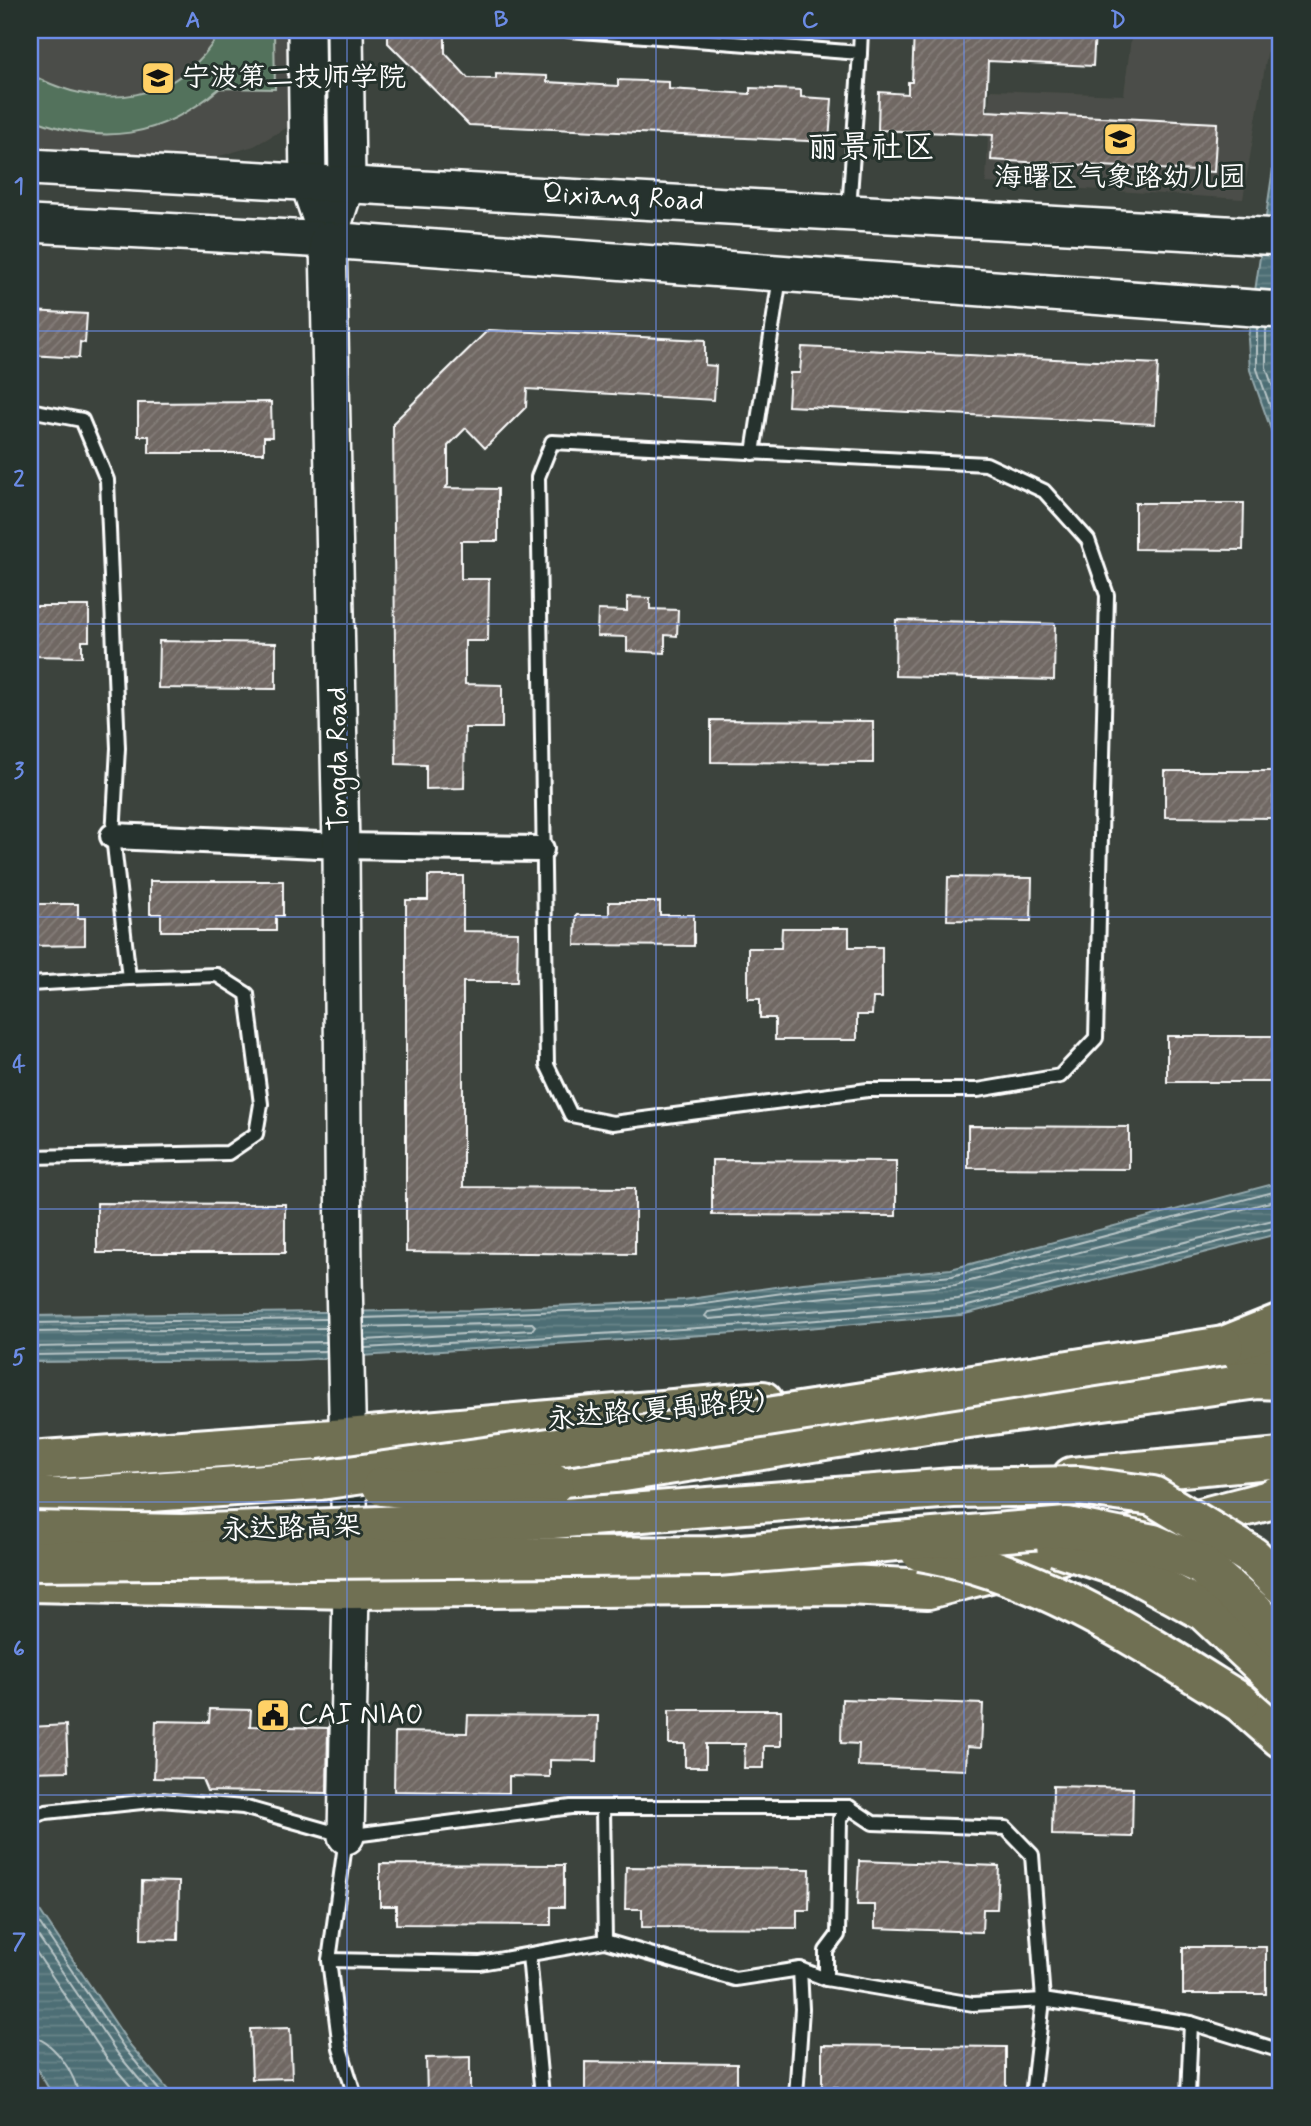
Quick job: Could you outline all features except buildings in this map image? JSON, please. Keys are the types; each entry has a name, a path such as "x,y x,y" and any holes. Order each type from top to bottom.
{"main road":[{"path":"320,1480 729,1423 1224,1346 1281,1323"},
{"name":"永达路(夏禹路段)","path":"30,1461 347,1438 1281,1355"},
{"path":"320,1480 440,1491 554,1483 932,1423 1258,1379 1281,1380"},
{"path":"30,1546 349,1539 1281,1458"},
{"name":"永达路高架","path":"30,1497 67,1498 320,1480"},
{"path":"552,1519 953,1488 1080,1486 1153,1496 1252,1556 1281,1584"},
{"path":"30,1582 351,1588 848,1585 928,1588 1266,1502 1281,1494"},
{"path":"552,1519 842,1538 958,1557 1086,1608 1240,1702 1281,1738"},
{"name":"永达路高架","path":"30,1531 182,1534 552,1519"},
{"path":"30,1561 717,1556 1067,1527 1153,1544 1200,1564 1254,1611 1281,1642"},
{"path":"1010,1532 1129,1570 1194,1605 1204,1611 1281,1683"}],"street":[{"name":"Tongda Road","path":"306,30 308,182 328,240 341,846 344,1278 351,1588 346,1836"},
{"name":"Tongda Road","path":"328,240 347,183 345,30"},
{"name":"Qixiang Road","path":"30,167 1281,237"},
{"path":"30,224 328,240 1281,310"},
{"path":"113,836 341,846 541,849"}],"lane":[{"path":"568,30 860,54"},
{"path":"849,211 861,30"},
{"path":"753,453 780,273"},
{"path":"30,410 82,420 107,480 118,748 113,836 129,978"},
{"path":"552,442 986,464 1044,491 1088,540 1107,595 1096,1038 1060,1076 978,1090 868,1090 613,1123 571,1115 547,1065 541,849 538,477 552,442"},
{"path":"30,984 217,975 247,994 261,1104 256,1134 228,1153 30,1157"},
{"path":"30,1817 46,1812 161,1800 243,1807 346,1836 571,1807 849,1807 873,1823 1006,1828 1032,1854 1043,2000 1032,2096"},
{"path":"603,1807 605,1941"},
{"path":"826,1979 826,1951 838,1935 840,1819 849,1807"},
{"path":"346,1836 329,1960 340,2048 355,2096"},
{"path":"329,1960 480,1963 605,1941 735,1979 800,1969 826,1979 973,2004 1043,2000 1191,2023 1281,2051"},
{"path":"529,1955 542,2096"},
{"path":"796,2096 802,2009 800,1969"},
{"path":"1188,2096 1191,2023"}],"shaded area":[{"name":"宁波第二技师学院","path":"30,30 286,30 288,127 254,146 206,160 30,147"},
{"name":"海曙区气象路幼儿园","path":"1132,30 1271,30 1243,199 986,183 990,90 1124,95"}],"green space":[{"path":"221,30 274,30 275,89 220,88 176,118 130,133 82,133 30,118 30,74 83,94 110,97 136,94 161,87 183,74 204,55"}],"water":[{"path":"1281,114 1281,458 1250,370 1248,339"},
{"path":"1281,1182 1281,1233 961,1315 783,1330 296,1360 30,1362 30,1316 469,1310 683,1300 803,1283 951,1269"},
{"path":"30,1896 130,2045 173,2096 53,2096 30,2056"}],"place":[{"name":"宁波第二技师学院","path":"158,78"},
{"name":"海曙区气象路幼儿园","path":"1120,139"},
{"name":"CAI NIAO","path":"273,1715"}],"district":[{"name":"丽景社区","path":"871,148"}]}
